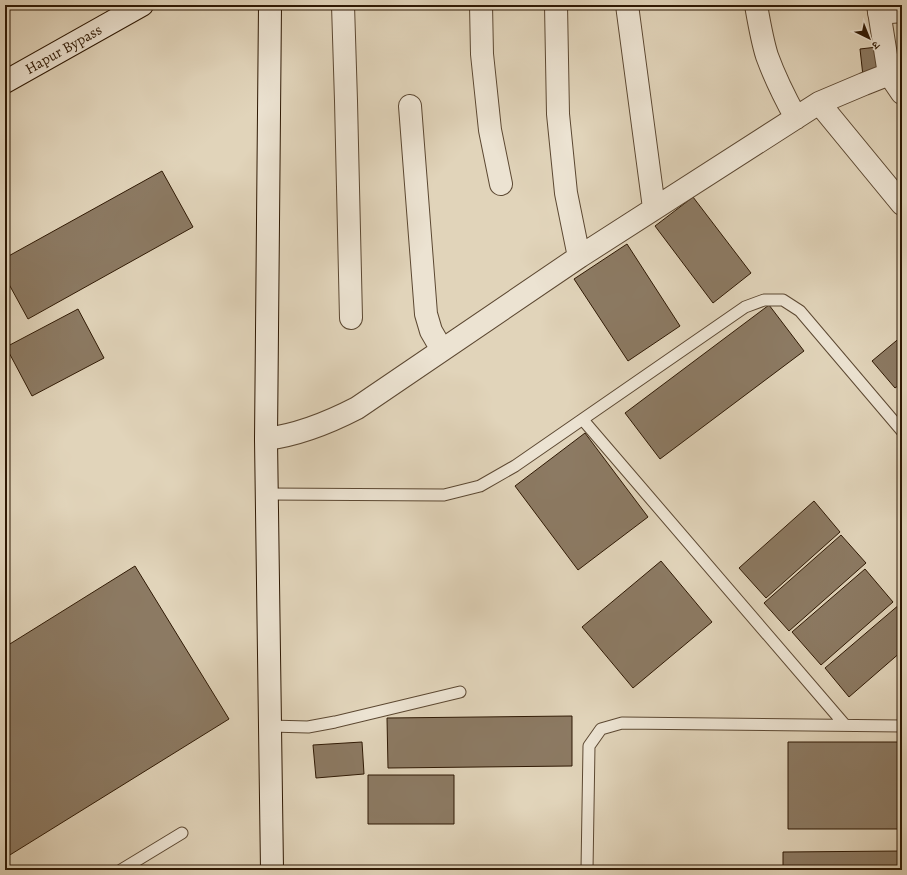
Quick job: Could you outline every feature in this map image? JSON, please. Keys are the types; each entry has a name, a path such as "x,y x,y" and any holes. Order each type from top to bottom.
{"street":[{"name":"Hapur Bypass","path":"5,82 142,5"},
{"path":"270,5 266,439 272,870"},
{"path":"343,5 351,318"},
{"path":"481,5 482,54 490,130 502,184"},
{"path":"556,5 558,114 566,193 579,257"},
{"path":"627,5 654,208"},
{"path":"756,5 767,56 778,83 796,118"},
{"path":"902,11 879,9 895,72 902,93"},
{"path":"266,439 289,436 339,418 364,404 579,257 819,103 895,72"},
{"path":"819,103 902,204"},
{"path":"410,106 426,314 431,331 442,350"}],"lane":[{"path":"267,494 444,495 480,486 515,466 583,420 746,306 764,300 783,300 800,311 902,431"},
{"path":"583,420 845,725"},
{"path":"270,726 308,727 460,692"},
{"path":"587,870 589,746 601,730 622,723 902,726"},
{"path":"121,870 182,833"}],"building":[{"path":"877,47 880,74 863,76 860,49"},
{"path":"162,171 193,227 28,319 5,277 5,258"},
{"path":"693,197 751,273 713,303 655,226"},
{"path":"627,244 680,326 628,361 574,279"},
{"path":"769,305 804,351 660,459 625,413"},
{"path":"78,309 104,358 32,396 6,347"},
{"path":"902,336 902,383 895,388 872,361"},
{"path":"585,433 648,517 578,570 515,486"},
{"path":"814,501 840,532 766,598 739,568"},
{"path":"841,535 866,563 789,631 764,603"},
{"path":"661,561 712,622 633,688 582,627"},
{"path":"135,566 229,719 5,858 5,647"},
{"path":"865,569 893,602 821,665 792,632"},
{"path":"900,604 902,606 902,651 849,697 825,668"},
{"path":"572,716 572,766 388,768 387,718"},
{"path":"362,742 364,774 316,778 313,745"},
{"path":"788,742 902,742 902,829 788,829"},
{"path":"368,775 454,775 454,824 368,824"},
{"path":"902,851 902,870 783,870 783,852"}]}
